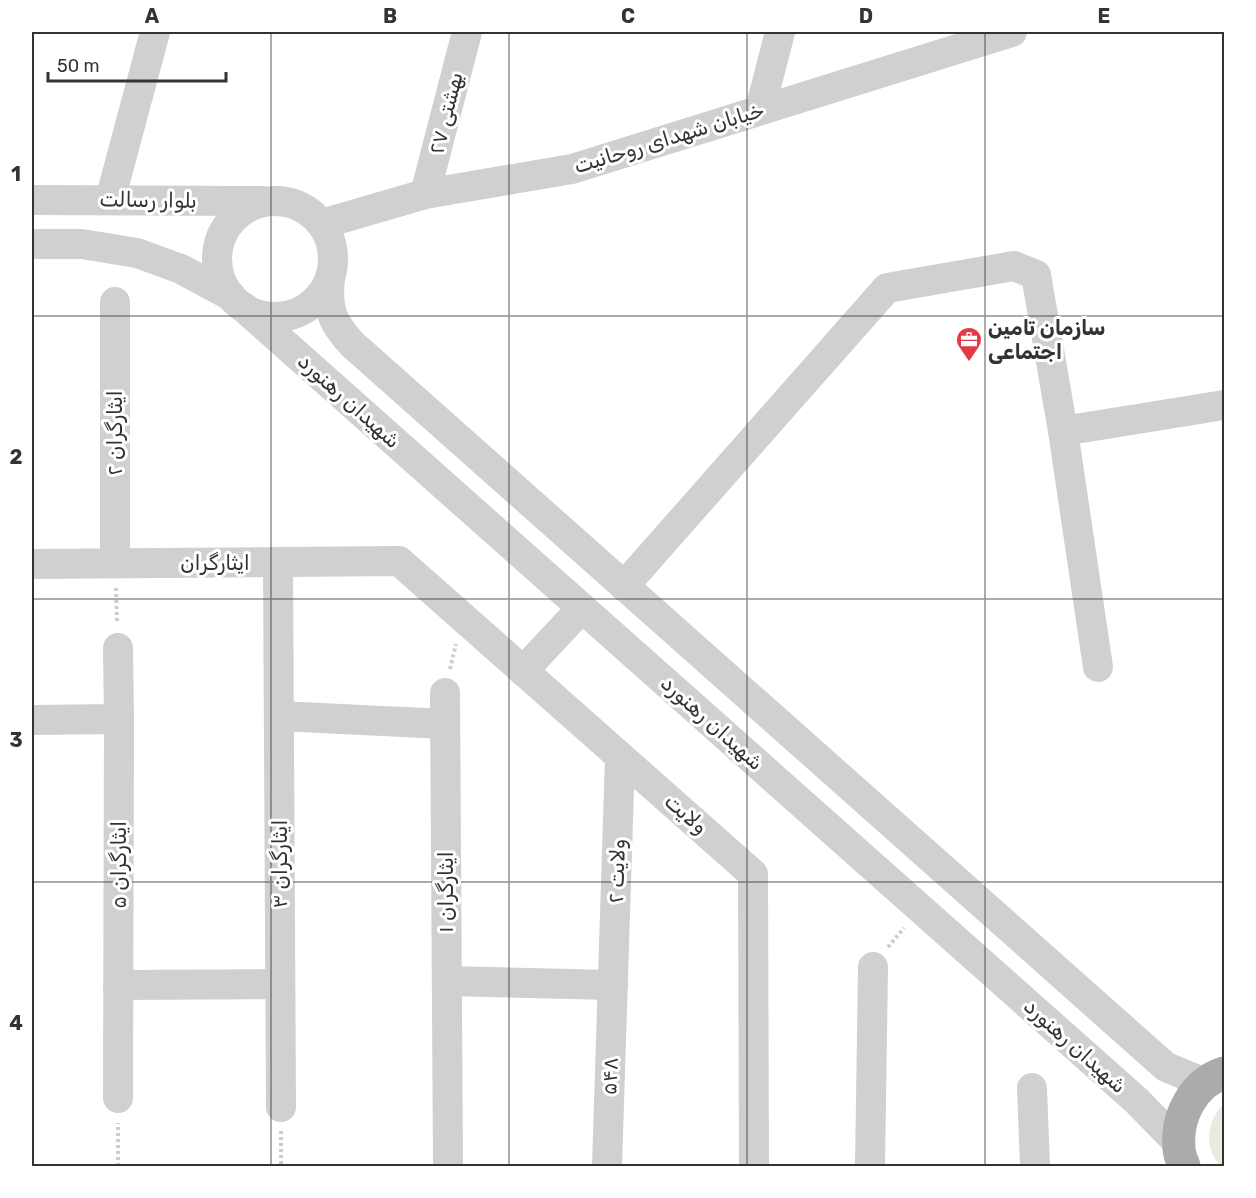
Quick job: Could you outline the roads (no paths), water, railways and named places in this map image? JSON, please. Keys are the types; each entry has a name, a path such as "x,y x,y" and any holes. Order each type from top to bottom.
{"main road":[{"path":"1179,1158 1178,1131 1183,1113 1192,1097 1218,1075"}],"street":[{"path":"110,200 155,32"},
{"name":"بهشتی ۲۷","path":"425,194 467,32"},
{"path":"759,110 780,32"},
{"name":"خیابان شهدای روحانیت","path":"322,224 425,194 572,169 1012,32"},
{"name":"بلوار رسالت","path":"32,200 265,201"},
{"path":"32,244 82,244 137,253 181,269 256,313 285,316 313,303 323,292 330,278 333,263 328,234 309,211 295,204 265,201 238,214 228,225 221,239 218,269 223,283 237,301"},
{"path":"624,586 887,288 1014,266 1036,274 1063,431 1098,667"},
{"name":"شهیدان رهنورد","path":"330,278 328,297 332,315 340,331 352,345 1166,1067 1218,1075"},
{"name":"شهیدان رهنورد","path":"237,301 1137,1101 1179,1158"},
{"name":"ایثارگران ۲","path":"115,302 115,563"},
{"path":"1063,431 1224,405"},
{"name":"ایثارگران","path":"32,564 399,561"},
{"name":"ولایت","path":"399,561 753,874 754,1167"},
{"name":"ایثارگران ۳","path":"278,562 281,1107"},
{"path":"524,671 582,608"},
{"name":"ایثارگران ۵","path":"118,648 120,719 118,1098"},
{"name":"ایثارگران ۱","path":"445,693 448,1167"},
{"path":"279,716 445,724"},
{"path":"32,720 120,719"},
{"name":"ولایت ۲","path":"613,985 620,757"},
{"path":"870,1167 873,967"},
{"path":"447,981 613,985"},
{"path":"118,985 280,984"},
{"name":"۵۴۸","path":"607,1167 613,985"},
{"path":"1032,1088 1035,1167"}],"place":[{"name":"سازمان تامین اجتماعی","path":"969,363"}]}
